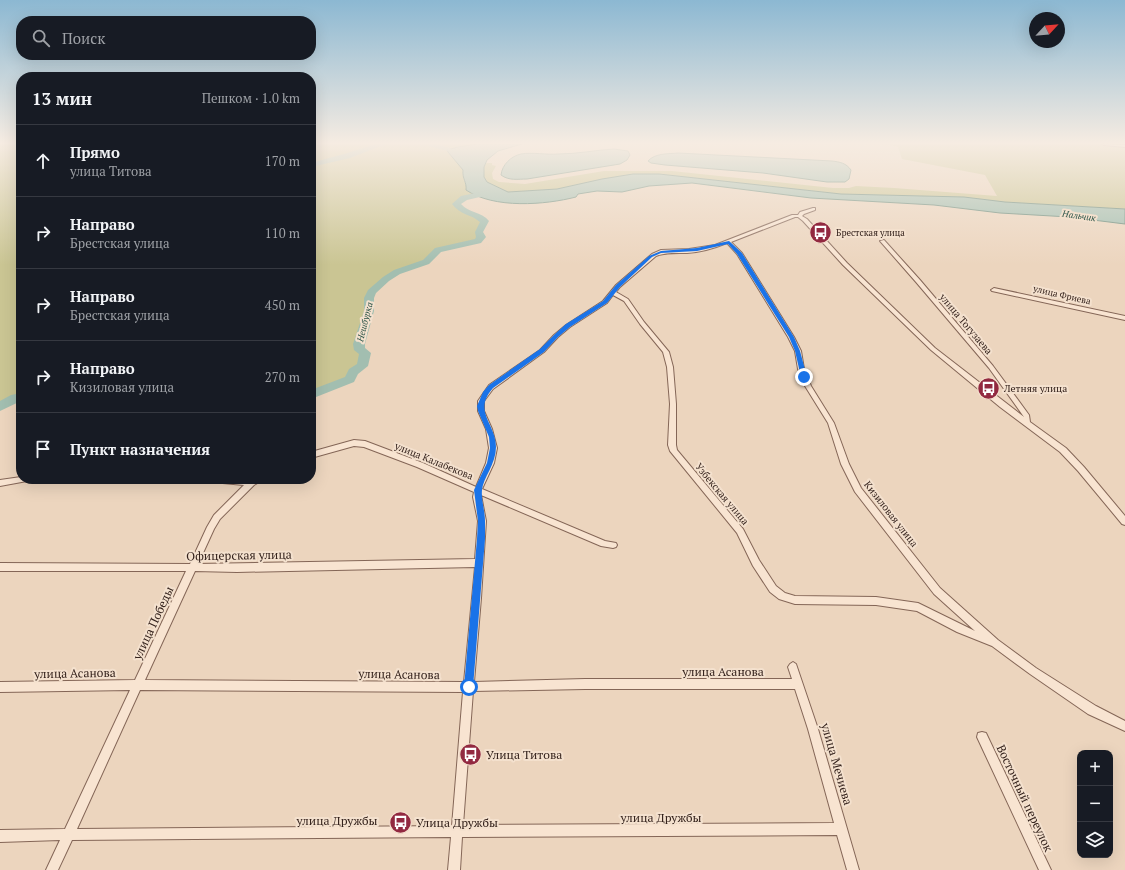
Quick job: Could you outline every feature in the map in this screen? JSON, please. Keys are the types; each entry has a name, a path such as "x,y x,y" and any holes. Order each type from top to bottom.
{"street":[{"path":"454,870 482,521 478,490 490,463 493,448 491,433 480,408 481,401 495,383 542,351 568,326 601,305 618,286 647,259 656,253 697,250 729,242 794,216 799,216 802,213 813,209"},
{"path":"799,216 805,220 845,264 925,342 1002,405 1063,450 1125,522"},
{"name":"улица Тогузаева","path":"882,241 918,281 996,374 1027,417 1027,423"},
{"name":"Кизиловая улица","path":"729,242 739,253 791,337 798,351 801,369 806,381 831,423 845,464 858,490 937,591 995,643 1086,706 1125,726"},
{"name":"улица Фриева","path":"994,290 1125,318"},
{"name":"Узбекская улица","path":"613,293 626,300 642,323 666,352 670,367 674,404 672,446 674,451 740,531 756,563 777,593 788,599 796,600 876,601 918,607 960,629 995,643"},
{"name":"улица Калабекова","path":"316,454 358,443 420,465 604,544 613,545"},
{"path":"0,483 16,480"},
{"name":"улица Победы","path":"52,870 217,518 251,484"},
{"name":"Офицерская улица","path":"0,566 192,569 478,563"},
{"name":"улица Мечиева","path":"793,667 853,870"},
{"name":"улица Асанова","path":"0,687 139,685 469,687 585,684 799,684"},
{"name":"Восточный переулок","path":"982,737 1045,870"},
{"name":"улица Дружбы","path":"0,836 69,834 842,829"}],"shaded area":[{"path":"0,185 16,185 16,398 0,407"},
{"path":"316,185 466,185 474,195 478,196 460,200 456,205 463,211 478,216 485,221 479,232 481,237 478,241 442,248 426,262 397,272 386,279 374,290 370,296 369,315 360,340 360,350 365,353 362,366 353,372 350,379 316,393"},
{"path":"492,185 577,185 557,189 508,192"},
{"path":"755,185 801,185 833,188 849,188 856,186 997,196 990,185 1125,185 1125,209 1005,202 964,197 841,194"}],"water":[{"path":"466,185 492,185 508,192 557,189 577,185 669,185 649,186 622,192 597,191 578,194 576,197 564,200 520,204 505,203 477,196 466,190"},
{"name":"Нальчик","path":"705,185 755,185 841,194 964,197 1005,202 1125,209 1125,224 1069,217 1000,213 934,205 811,198"}],"waterway":[{"name":"Нешбурка","path":"316,393 350,379 353,372 362,366 365,353 360,350 359,344 369,311 369,298 372,292 386,279 397,272 426,262 438,250 478,241 481,237 479,232 485,221 478,216 459,208 456,204 464,198 494,191"},
{"name":"Нешбурка","path":"0,407 16,398"}],"place":[{"name":"Брестская улица","path":"820,233"},
{"name":"Летняя улица","path":"988,388"},
{"name":"Улица Титова","path":"471,754"},
{"name":"Улица Дружбы","path":"401,822"}],"route":[{"path":"469,687 482,521 478,501 478,490 485,477 493,448 492,437 480,406 485,394 491,387 542,351 568,326 605,302 614,290 650,256 661,252 697,250 729,242 739,253 795,344 804,377"}]}
